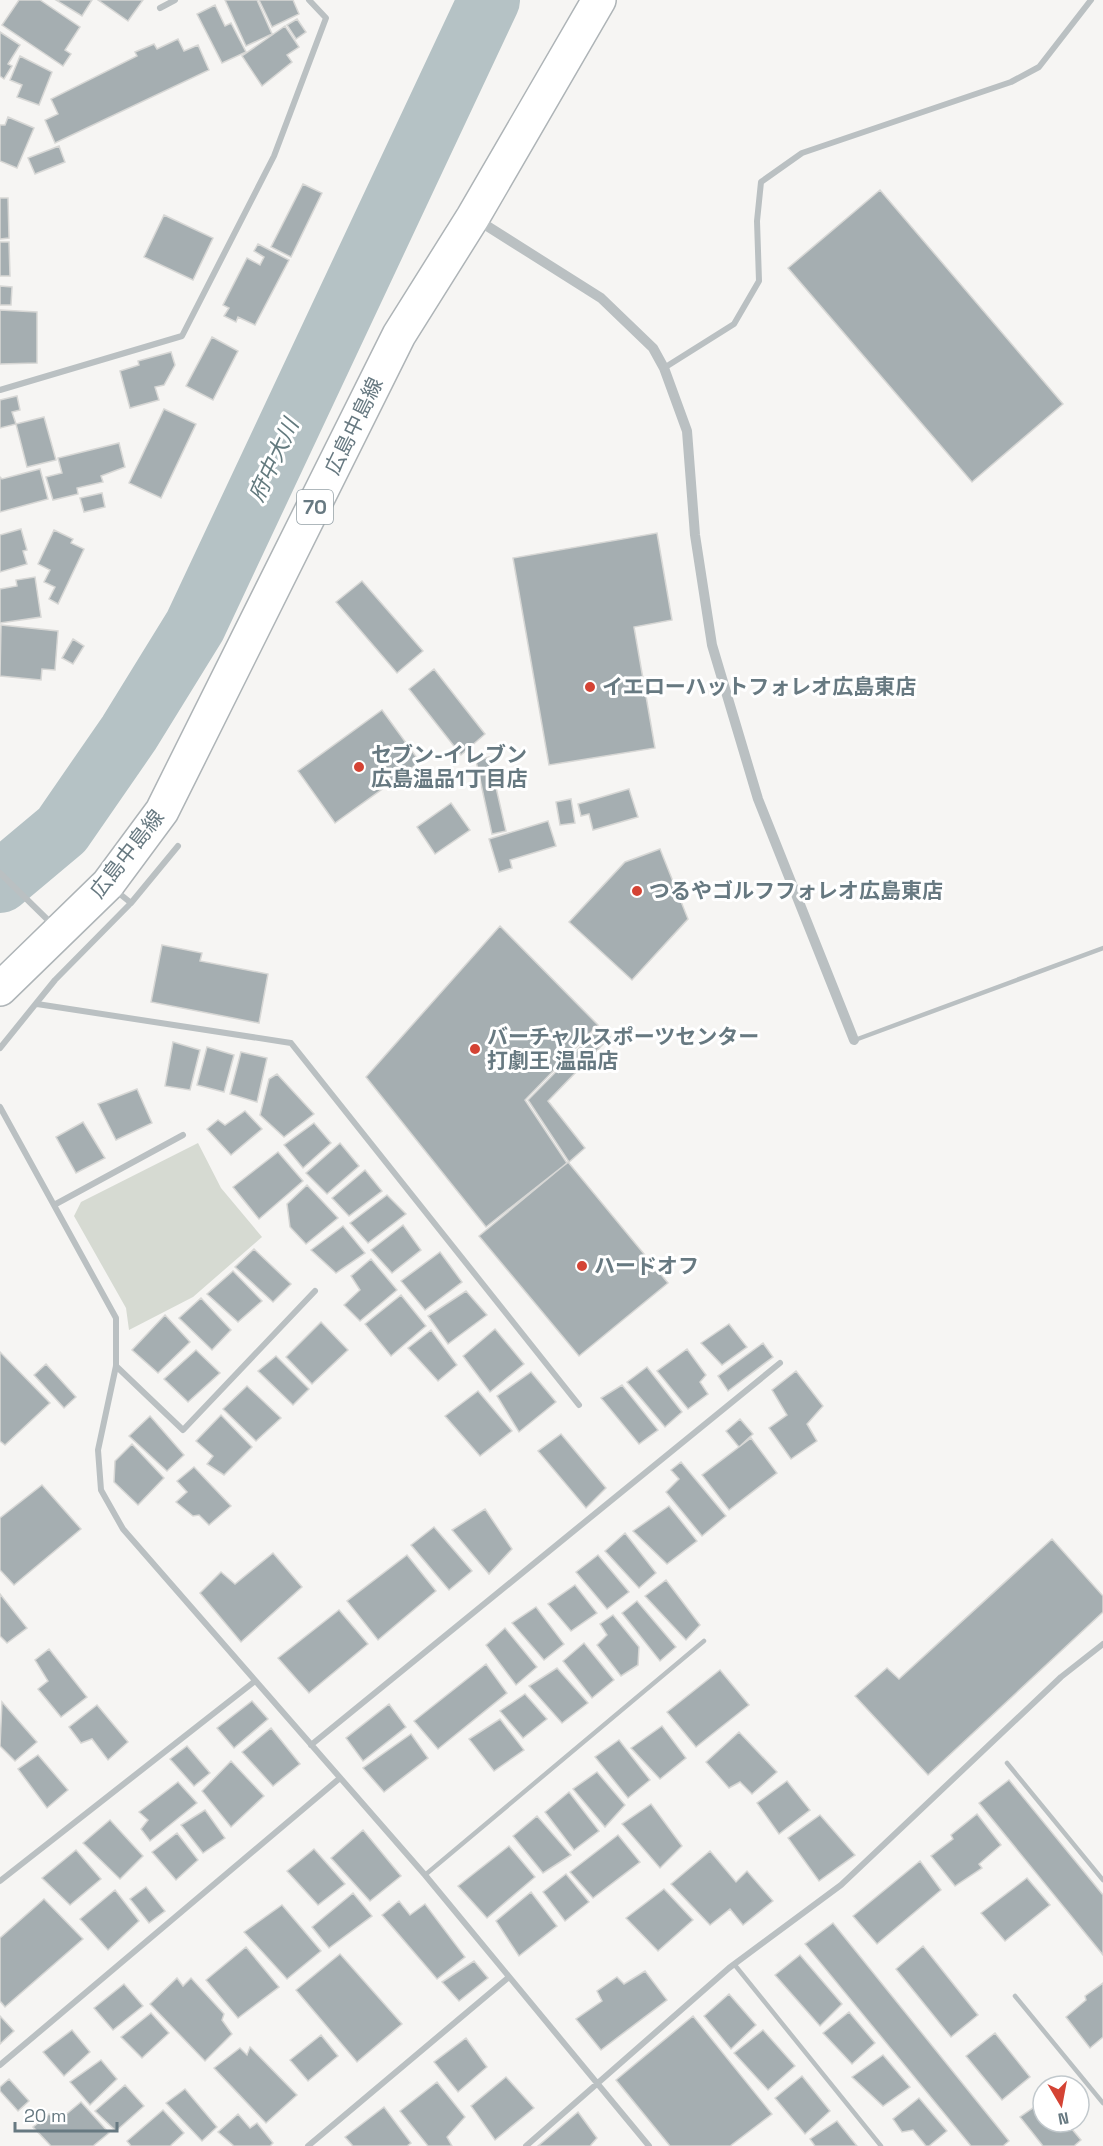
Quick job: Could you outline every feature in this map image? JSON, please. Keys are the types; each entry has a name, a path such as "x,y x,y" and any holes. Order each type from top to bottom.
{"main road":[{"name":"広島中島線","path":"0,989 60,931 120,894 399,335 473,217 599,0"}],"street":[{"path":"160,8 175,0"},
{"path":"0,390 182,336 274,156 306,74 326,18 309,0"},
{"path":"664,368 734,324 759,281 758,221 761,182 802,153 1011,82 1039,67 1091,0"},
{"path":"473,217 601,298 653,348 664,368 687,431 695,535 712,645 758,799 854,1040"},
{"path":"0,1048 37,1004 120,894 178,846"},
{"path":"0,873 60,931"},
{"path":"37,1004 291,1043 579,1405"},
{"path":"0,1107 116,1318 116,1366 98,1450 101,1490 123,1529 424,1875 649,2146"},
{"path":"54,1205 183,1135"},
{"path":"116,1366 183,1430 315,1291"},
{"path":"311,1744 780,1363"},
{"path":"526,2146 734,1964 841,1885 1061,1677 1103,1644"},
{"path":"0,1881 255,1681"},
{"path":"0,2066 340,1778"},
{"path":"308,2146 509,1977"}],"lane":[{"path":"854,1040 1103,948"},
{"path":"424,1875 704,1641"},
{"path":"1007,1763 1103,1880"},
{"path":"734,1964 881,2146"},
{"path":"1015,1996 1103,2103"}],"shaded area":[{"path":"198,1143 221,1188 262,1237 193,1297 129,1330 126,1308 74,1216 81,1202"}],"building":[{"path":"19,0 40,0 80,27 65,50 71,54 63,66 2,25"},
{"path":"56,0 92,0 82,16"},
{"path":"98,0 143,0 128,21"},
{"path":"225,0 257,0 272,34 246,46"},
{"path":"259,0 293,0 299,14 272,27"},
{"path":"215,5 225,26 231,23 246,52 222,63 197,14"},
{"path":"297,19 306,32 296,39 287,25"},
{"path":"285,26 299,47 287,55 292,62 262,86 242,56"},
{"path":"0,32 20,45 8,64 12,66 4,79 0,76"},
{"path":"178,39 184,51 198,45 209,70 55,143 45,120 58,114 51,99 137,56 135,52 154,44 157,49"},
{"path":"20,56 52,72 39,105 17,97 22,85 10,80"},
{"path":"8,117 34,128 17,168 0,161 0,125 5,125"},
{"path":"59,146 65,162 35,174 28,158"},
{"path":"303,184 322,193 291,257 271,247"},
{"path":"880,190 1063,404 972,482 788,268"},
{"path":"0,198 8,198 9,238 0,239"},
{"path":"164,215 213,238 193,280 144,257"},
{"path":"0,242 9,242 10,276 0,276"},
{"path":"258,244 289,260 255,325 238,317 236,322 224,316 229,308 223,305 247,258 260,265 264,257 254,251"},
{"path":"0,286 12,287 11,305 0,305"},
{"path":"0,310 37,312 37,363 0,364"},
{"path":"212,337 238,351 213,400 186,386"},
{"path":"171,352 175,365 164,385 155,387 159,400 130,408 120,371 139,365 138,361"},
{"path":"17,396 20,410 12,412 16,424 0,428 0,400"},
{"path":"164,409 196,424 161,498 129,483"},
{"path":"44,417 56,460 27,467 16,424"},
{"path":"119,443 125,467 101,476 103,482 77,488 78,494 53,500 46,477 62,473 58,458"},
{"path":"40,469 48,499 0,512 0,477 2,479"},
{"path":"102,493 105,507 84,512 80,498"},
{"path":"21,529 27,550 23,551 27,564 0,572 0,535"},
{"path":"54,530 73,539 71,543 84,549 58,604 49,599 55,587 44,582 50,570 38,564"},
{"name":"イエローハットフォレオ広島東店","path":"657,533 672,620 634,627 655,748 549,765 513,558"},
{"path":"35,577 41,617 0,623 0,589 17,586 16,580"},
{"path":"362,581 423,651 397,673 336,602"},
{"path":"1,625 58,631 55,670 42,669 41,680 0,676"},
{"path":"73,639 84,646 73,664 62,658"},
{"path":"434,669 485,734 461,755 409,689"},
{"name":"セブン‐イレブン 広島温品1丁目店","path":"382,710 420,762 335,823 298,771"},
{"path":"489,757 506,831 492,834 476,761"},
{"path":"629,789 638,817 593,830 589,814 581,816 578,804"},
{"path":"571,799 575,823 560,825 556,802"},
{"path":"451,803 470,830 435,854 417,827"},
{"path":"548,821 556,846 510,860 512,868 499,872 489,839"},
{"name":"つるやゴルフフォレオ広島東店","path":"660,849 688,919 632,980 569,922 625,862"},
{"name":"バーチャルスポーツセンター 打劇王 温品店","path":"500,926 598,1025 525,1100 567,1163 486,1227 366,1077"},
{"path":"162,945 202,953 200,961 268,974 259,1023 151,1002"},
{"path":"600,1027 610,1037 548,1101 585,1148 569,1162 528,1100"},
{"path":"173,1042 200,1050 190,1090 165,1086"},
{"path":"207,1047 234,1055 224,1092 197,1085"},
{"path":"241,1052 267,1058 257,1102 230,1094"},
{"path":"277,1074 314,1114 284,1137 260,1115 269,1079"},
{"path":"137,1089 152,1123 116,1140 98,1104"},
{"path":"245,1111 262,1129 231,1155 207,1129 218,1120 225,1125"},
{"path":"83,1122 105,1158 76,1173 56,1137"},
{"path":"314,1123 331,1143 303,1168 284,1145"},
{"path":"340,1143 359,1166 327,1194 306,1173"},
{"path":"278,1152 303,1181 259,1219 233,1187"},
{"path":"568,1162 668,1283 579,1356 479,1236"},
{"path":"365,1170 382,1191 349,1216 332,1198"},
{"path":"307,1185 338,1218 306,1244 290,1227 287,1204"},
{"path":"387,1195 406,1214 368,1243 350,1223"},
{"path":"403,1225 421,1250 392,1273 371,1250"},
{"path":"343,1226 365,1253 336,1273 311,1250"},
{"path":"254,1249 291,1284 273,1302 235,1267"},
{"path":"440,1252 462,1282 425,1310 401,1281"},
{"path":"371,1259 397,1290 360,1321 344,1305 360,1290 351,1276"},
{"path":"233,1271 262,1301 238,1322 207,1294"},
{"path":"466,1291 487,1315 448,1344 428,1316"},
{"path":"401,1295 426,1326 391,1356 365,1324"},
{"path":"201,1298 231,1330 212,1350 179,1318"},
{"path":"165,1315 190,1342 158,1373 132,1350"},
{"path":"321,1322 348,1350 312,1384 286,1357"},
{"path":"729,1324 747,1347 722,1365 701,1343"},
{"path":"495,1329 524,1364 490,1392 463,1356"},
{"path":"431,1330 457,1365 438,1381 408,1348"},
{"path":"763,1343 773,1357 728,1391 718,1376"},
{"path":"687,1349 706,1375 700,1382 708,1394 688,1409 657,1371"},
{"path":"196,1350 220,1373 188,1402 164,1379"},
{"path":"0,1352 50,1403 5,1445 0,1441"},
{"path":"276,1356 309,1389 293,1405 258,1371"},
{"path":"46,1364 76,1397 64,1408 34,1375"},
{"path":"647,1367 682,1412 665,1427 627,1382"},
{"path":"796,1371 823,1406 807,1424 817,1441 791,1459 769,1428 787,1415 772,1390"},
{"path":"531,1372 556,1402 519,1432 497,1396"},
{"path":"622,1385 658,1430 639,1444 601,1398"},
{"path":"247,1386 281,1418 256,1441 223,1409"},
{"path":"478,1391 512,1431 480,1456 445,1416"},
{"path":"221,1415 252,1447 224,1475 207,1464 213,1456 196,1441"},
{"path":"150,1416 184,1455 167,1471 129,1436"},
{"path":"740,1419 753,1434 739,1447 726,1431"},
{"path":"561,1434 606,1488 586,1508 538,1451"},
{"path":"751,1438 777,1473 729,1510 702,1475"},
{"path":"132,1444 164,1478 138,1505 114,1482 115,1461"},
{"path":"681,1462 726,1516 702,1536 666,1492 679,1479 671,1470"},
{"path":"194,1467 231,1506 209,1525 199,1515 193,1516 176,1502 187,1492 177,1481"},
{"path":"42,1485 81,1529 14,1585 0,1570 0,1518"},
{"path":"669,1506 697,1541 667,1564 633,1531"},
{"path":"485,1509 512,1549 489,1574 452,1530"},
{"path":"434,1527 472,1571 449,1590 411,1545"},
{"path":"625,1533 656,1573 639,1588 605,1551"},
{"path":"1052,1539 1103,1596 1103,1612 928,1775 855,1696 887,1668 899,1679"},
{"path":"273,1553 302,1587 241,1642 200,1593 221,1572 235,1584"},
{"path":"407,1555 436,1591 378,1640 347,1601"},
{"path":"598,1555 629,1592 607,1609 576,1572"},
{"path":"666,1580 700,1625 686,1640 645,1596"},
{"path":"575,1585 597,1613 571,1631 548,1604"},
{"path":"0,1594 27,1628 7,1643 0,1636"},
{"path":"637,1601 676,1647 660,1661 622,1613"},
{"path":"536,1607 564,1644 544,1660 512,1623"},
{"path":"339,1610 368,1644 309,1693 278,1658"},
{"path":"613,1615 639,1647 638,1665 621,1676 597,1645 607,1635 600,1624"},
{"path":"505,1628 537,1667 516,1685 486,1645"},
{"path":"584,1643 614,1680 592,1698 563,1661"},
{"path":"49,1649 87,1697 61,1717 38,1689 48,1681 35,1660"},
{"path":"486,1664 507,1693 438,1749 414,1721"},
{"path":"557,1668 588,1703 562,1723 529,1686"},
{"path":"720,1670 749,1705 696,1747 667,1712"},
{"path":"525,1694 547,1719 523,1738 500,1711"},
{"path":"252,1701 268,1719 234,1748 217,1728"},
{"path":"2,1702 37,1742 15,1761 0,1746"},
{"path":"389,1704 406,1727 363,1761 346,1738"},
{"path":"97,1705 128,1742 108,1760 92,1739 81,1743 69,1727"},
{"path":"500,1719 524,1750 494,1771 469,1739"},
{"path":"662,1726 686,1758 660,1779 631,1748"},
{"path":"271,1728 300,1764 273,1786 242,1752"},
{"path":"739,1732 777,1772 752,1794 740,1782 729,1788 706,1762"},
{"path":"411,1734 428,1758 384,1792 363,1768"},
{"path":"619,1740 650,1780 628,1798 595,1757"},
{"path":"187,1746 210,1773 194,1786 170,1759"},
{"path":"38,1755 68,1790 47,1808 18,1769"},
{"path":"231,1761 264,1796 231,1827 202,1791"},
{"path":"597,1772 625,1805 605,1827 573,1789"},
{"path":"1009,1780 1103,1895 1103,1955 979,1803"},
{"path":"787,1781 810,1810 779,1834 757,1803"},
{"path":"178,1782 197,1803 150,1841 141,1829 148,1820 139,1812"},
{"path":"569,1792 599,1831 574,1850 545,1812"},
{"path":"651,1804 682,1846 660,1868 622,1824"},
{"path":"205,1810 225,1838 203,1853 181,1825"},
{"path":"977,1814 1001,1845 979,1864 982,1868 955,1886 931,1856 953,1839 951,1835"},
{"path":"820,1815 855,1855 819,1881 788,1838"},
{"path":"537,1816 571,1855 543,1873 513,1836"},
{"path":"110,1820 143,1856 120,1879 83,1843"},
{"path":"363,1830 401,1876 370,1901 331,1858"},
{"path":"177,1833 198,1860 176,1880 152,1852"},
{"path":"618,1835 640,1862 593,1898 570,1872"},
{"path":"509,1846 535,1877 487,1918 458,1886"},
{"path":"314,1849 345,1884 318,1905 287,1871"},
{"path":"76,1850 101,1879 70,1905 42,1878"},
{"path":"710,1851 736,1882 747,1871 773,1901 743,1925 730,1909 710,1925 671,1884"},
{"path":"920,1861 941,1890 877,1944 853,1916"},
{"path":"566,1874 589,1902 565,1921 543,1892"},
{"path":"1027,1878 1050,1905 1005,1941 981,1913"},
{"path":"146,1887 165,1911 149,1923 130,1899"},
{"path":"664,1889 693,1920 658,1951 626,1918"},
{"path":"115,1890 139,1921 108,1950 80,1919"},
{"path":"531,1892 557,1926 519,1956 496,1921"},
{"path":"353,1893 372,1916 329,1948 312,1927"},
{"path":"44,1899 83,1939 5,2007 0,2001 0,1938"},
{"path":"399,1901 410,1915 425,1904 465,1957 437,1979 382,1915"},
{"path":"282,1905 321,1951 287,1979 244,1932"},
{"path":"833,1923 1009,2141 1003,2146 971,2146 805,1944"},
{"path":"923,1946 978,2015 951,2037 896,1969"},
{"path":"246,1947 279,1987 238,2018 206,1980"},
{"path":"340,1954 402,2024 357,2062 296,1990"},
{"path":"800,1955 842,2004 820,2026 775,1975"},
{"path":"474,1961 488,1978 459,2001 442,1982"},
{"path":"645,1971 667,2000 601,2050 576,2019 602,2001 597,1991 617,1977 624,1984"},
{"path":"177,1978 183,1986 191,1978 224,2014 222,2020 232,2034 205,2061 150,2004"},
{"path":"1103,1983 1103,2037 1090,2048 1066,2017 1086,2000 1085,1996"},
{"path":"124,1984 143,2006 113,2030 94,2008"},
{"path":"729,1994 756,2025 731,2049 704,2016"},
{"path":"849,2012 875,2043 852,2064 823,2033"},
{"path":"151,2013 169,2033 142,2058 121,2037"},
{"path":"0,2016 14,2031 0,2044"},
{"path":"693,2016 772,2114 730,2146 670,2146 616,2080"},
{"path":"72,2030 90,2052 64,2076 43,2052"},
{"path":"763,2030 795,2066 768,2090 734,2053"},
{"path":"995,2033 1030,2077 1002,2100 966,2056"},
{"path":"321,2035 338,2056 308,2081 290,2060"},
{"path":"466,2038 487,2067 458,2092 434,2062"},
{"path":"250,2047 297,2095 266,2123 214,2068 240,2048 247,2055"},
{"path":"883,2055 910,2087 883,2106 852,2077"},
{"path":"101,2060 117,2079 90,2105 70,2082"},
{"path":"802,2076 830,2111 805,2134 775,2098"},
{"path":"506,2077 534,2108 495,2140 471,2106"},
{"path":"9,2079 29,2101 18,2111 0,2091 0,2087"},
{"path":"437,2082 465,2117 447,2137 452,2146 428,2146 400,2111"},
{"path":"125,2085 144,2106 116,2131 95,2111"},
{"path":"185,2089 217,2127 202,2141 166,2103"},
{"path":"919,2098 947,2131 929,2146 926,2146 913,2130 902,2132 893,2119"},
{"path":"81,2102 109,2133 93,2146 51,2146 33,2127 49,2114 58,2121"},
{"path":"384,2107 411,2143 407,2146 353,2146 345,2137"},
{"path":"1031,2109 1031,2131 1020,2117"},
{"path":"163,2110 184,2133 170,2146 131,2146 127,2141"},
{"path":"578,2112 597,2138 590,2146 538,2146"},
{"path":"238,2114 250,2128 257,2123 273,2143 270,2146 234,2146 218,2132"},
{"path":"837,2121 857,2146 815,2146 810,2139"},
{"path":"1033,2134 1076,2134 1081,2140 1074,2146 1043,2146"}],"waterway":[{"name":"府中大川","path":"0,882 62,830 129,733 195,626 489,0"}],"place":[{"name":"イエローハットフォレオ広島東店","path":"590,687"},
{"name":"セブン‐イレブン 広島温品1丁目店","path":"359,767"},
{"name":"つるやゴルフフォレオ広島東店","path":"637,891"},
{"name":"バーチャルスポーツセンター 打劇王 温品店","path":"475,1049"},
{"name":"ハードオフ","path":"582,1266"}]}
